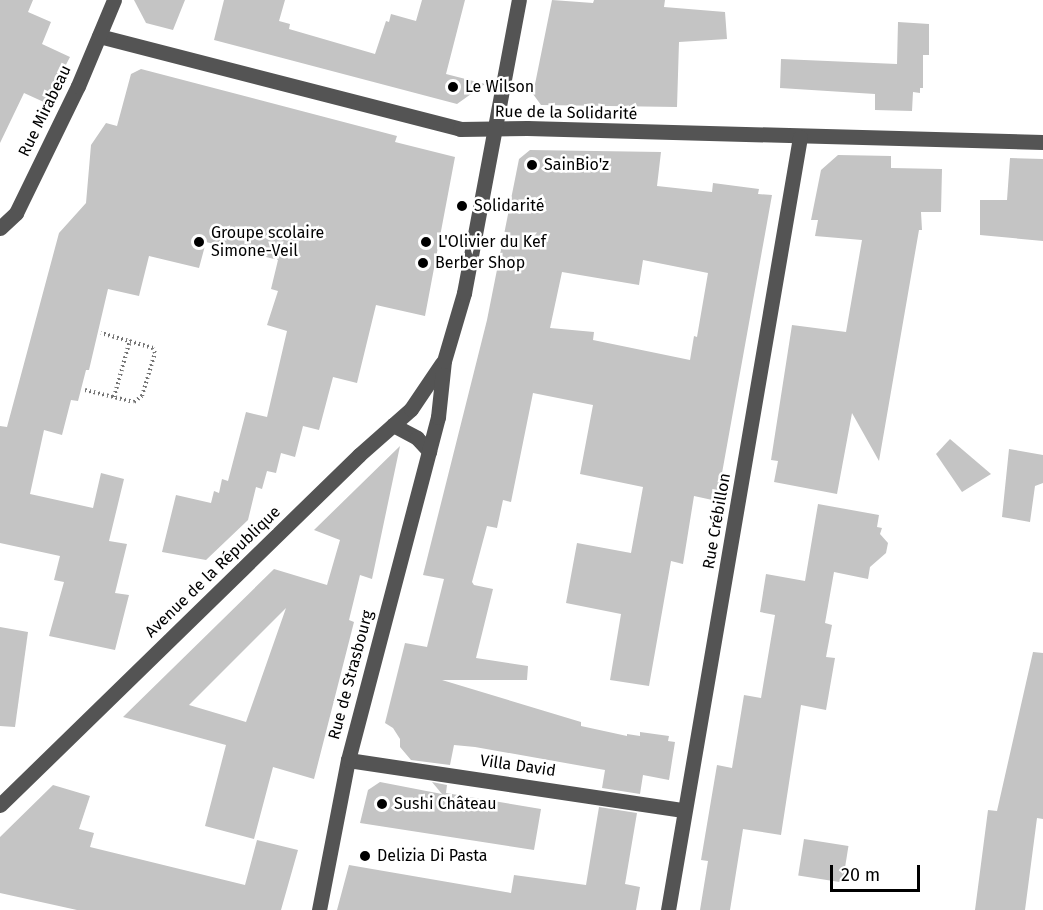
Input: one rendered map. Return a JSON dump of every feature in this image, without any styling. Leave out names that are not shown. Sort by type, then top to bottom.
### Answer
[{"type":"street","name":"Rue Mirabeau","points":[[0,228],[16,213],[114,0]]},
{"type":"street","name":"Rue de Strasbourg","points":[[320,910],[348,760],[438,417],[444,361],[464,293],[519,0]]},
{"type":"street","name":"Rue de la Solidarité","points":[[99,36],[460,129],[527,128],[1043,142]]},
{"type":"street","name":"Rue Crébillon","points":[[668,910],[683,810],[800,137]]},
{"type":"street","name":"Avenue de la République","points":[[0,805],[350,464],[411,409],[444,361]]},
{"type":"street","points":[[393,425],[417,438],[429,451]]},
{"type":"street","name":"Villa David","points":[[348,760],[683,810]]},
{"type":"path","points":[[85,390],[134,402],[140,400],[155,352],[149,345],[102,333]]},
{"type":"path","points":[[114,397],[130,340]]},
{"type":"building","points":[[0,0],[33,0],[28,12],[51,22],[42,44],[70,57],[46,103],[24,93],[0,143]]},
{"type":"building","points":[[134,0],[185,0],[173,30],[146,23]]},
{"type":"building","points":[[224,0],[285,0],[279,21],[290,24],[289,29],[375,54],[386,21],[389,22],[391,14],[416,21],[422,0],[465,0],[446,74],[485,84],[457,104],[214,40]]},
{"type":"building","points":[[552,0],[593,3],[594,0],[665,0],[664,7],[725,12],[727,39],[679,42],[677,107],[541,105],[533,94]]},
{"type":"building","points":[[898,22],[929,24],[929,55],[923,55],[923,88],[920,88],[920,93],[913,92],[912,111],[875,110],[875,94],[780,88],[781,59],[897,64]]},
{"type":"building","points":[[141,69],[397,136],[395,142],[455,157],[425,316],[376,305],[357,383],[333,377],[319,430],[303,426],[295,457],[281,453],[276,473],[267,471],[262,489],[256,487],[248,520],[206,560],[162,552],[176,495],[211,503],[214,491],[219,493],[222,479],[228,481],[246,412],[267,417],[287,331],[267,325],[278,291],[271,289],[278,260],[206,242],[199,268],[149,256],[139,296],[108,289],[89,370],[86,370],[78,401],[71,400],[62,435],[44,430],[30,494],[93,508],[101,473],[124,479],[109,541],[127,544],[115,593],[129,595],[115,650],[49,636],[64,582],[54,580],[60,556],[0,543],[0,426],[7,427],[59,233],[86,203],[91,145],[106,123],[117,126],[131,74]]},
{"type":"building","points":[[530,150],[661,152],[657,186],[712,192],[713,183],[759,189],[758,194],[772,195],[717,501],[694,496],[683,564],[671,561],[649,686],[610,680],[621,614],[566,603],[577,543],[631,553],[643,487],[580,474],[593,405],[533,393],[511,502],[503,500],[497,528],[487,526],[472,582],[474,585],[493,589],[476,658],[528,666],[527,680],[442,680],[581,722],[581,726],[627,736],[627,734],[640,736],[640,732],[669,736],[668,741],[675,742],[669,780],[643,775],[640,794],[602,788],[605,770],[475,747],[454,745],[450,765],[411,760],[400,747],[400,739],[393,728],[385,723],[405,643],[427,647],[444,579],[423,575],[487,320],[519,159]],"holes":[[[643,260],[708,273],[697,337],[694,336],[690,360],[593,340],[594,332],[550,328],[562,272],[639,285]]]},
{"type":"building","points":[[838,155],[891,156],[891,168],[942,169],[941,212],[921,212],[922,230],[919,230],[879,461],[852,413],[837,494],[774,482],[778,461],[771,460],[792,325],[846,332],[862,240],[815,236],[818,220],[811,220],[821,170]]},
{"type":"building","points":[[1010,158],[1043,159],[1043,241],[980,235],[980,200],[1007,200]]},
{"type":"building","points":[[950,439],[991,474],[962,492],[936,454]]},
{"type":"building","points":[[400,446],[372,579],[360,575],[349,620],[354,622],[314,779],[273,767],[254,839],[205,826],[226,745],[123,717],[274,569],[327,585],[340,540],[314,530]],"holes":[[[286,608],[246,722],[189,705]]]},
{"type":"building","points":[[1009,449],[1043,455],[1043,483],[1035,486],[1030,522],[1002,517]]},
{"type":"building","points":[[818,504],[879,515],[877,527],[882,528],[880,534],[888,543],[886,553],[870,567],[868,579],[834,572],[825,623],[832,625],[826,657],[835,658],[826,710],[801,705],[781,835],[743,829],[730,910],[700,910],[708,861],[701,860],[717,765],[732,768],[744,695],[761,698],[775,615],[760,612],[766,574],[805,581]]},
{"type":"building","points":[[0,627],[28,632],[15,727],[0,726]]},
{"type":"building","points":[[1033,652],[1043,653],[1043,819],[1037,818],[1025,910],[975,910],[988,810],[997,811]]},
{"type":"building","points":[[380,782],[442,794],[432,782],[447,785],[446,793],[541,809],[534,850],[360,823],[368,790]]},
{"type":"building","points":[[53,785],[90,796],[79,829],[94,833],[90,847],[245,885],[257,840],[298,850],[281,910],[77,910],[0,893],[0,837]]},
{"type":"building","points":[[599,807],[637,813],[625,884],[640,887],[636,910],[337,910],[349,865],[511,893],[514,875],[586,885]]},
{"type":"building","points":[[804,839],[848,846],[843,883],[798,876]]},
{"type":"place","name":"Le Wilson","points":[[453,87]]},
{"type":"place","name":"SainBio'z","points":[[532,165]]},
{"type":"place","name":"Solidarité","points":[[462,206]]},
{"type":"place","name":"Groupe scolaire Simone-Veil","points":[[199,242]]},
{"type":"place","name":"L'Olivier du Kef","points":[[426,242]]},
{"type":"place","name":"Berber Shop","points":[[423,263]]},
{"type":"place","name":"Sushi Château","points":[[382,804]]},
{"type":"place","name":"Delizia Di Pasta","points":[[365,856]]}]
